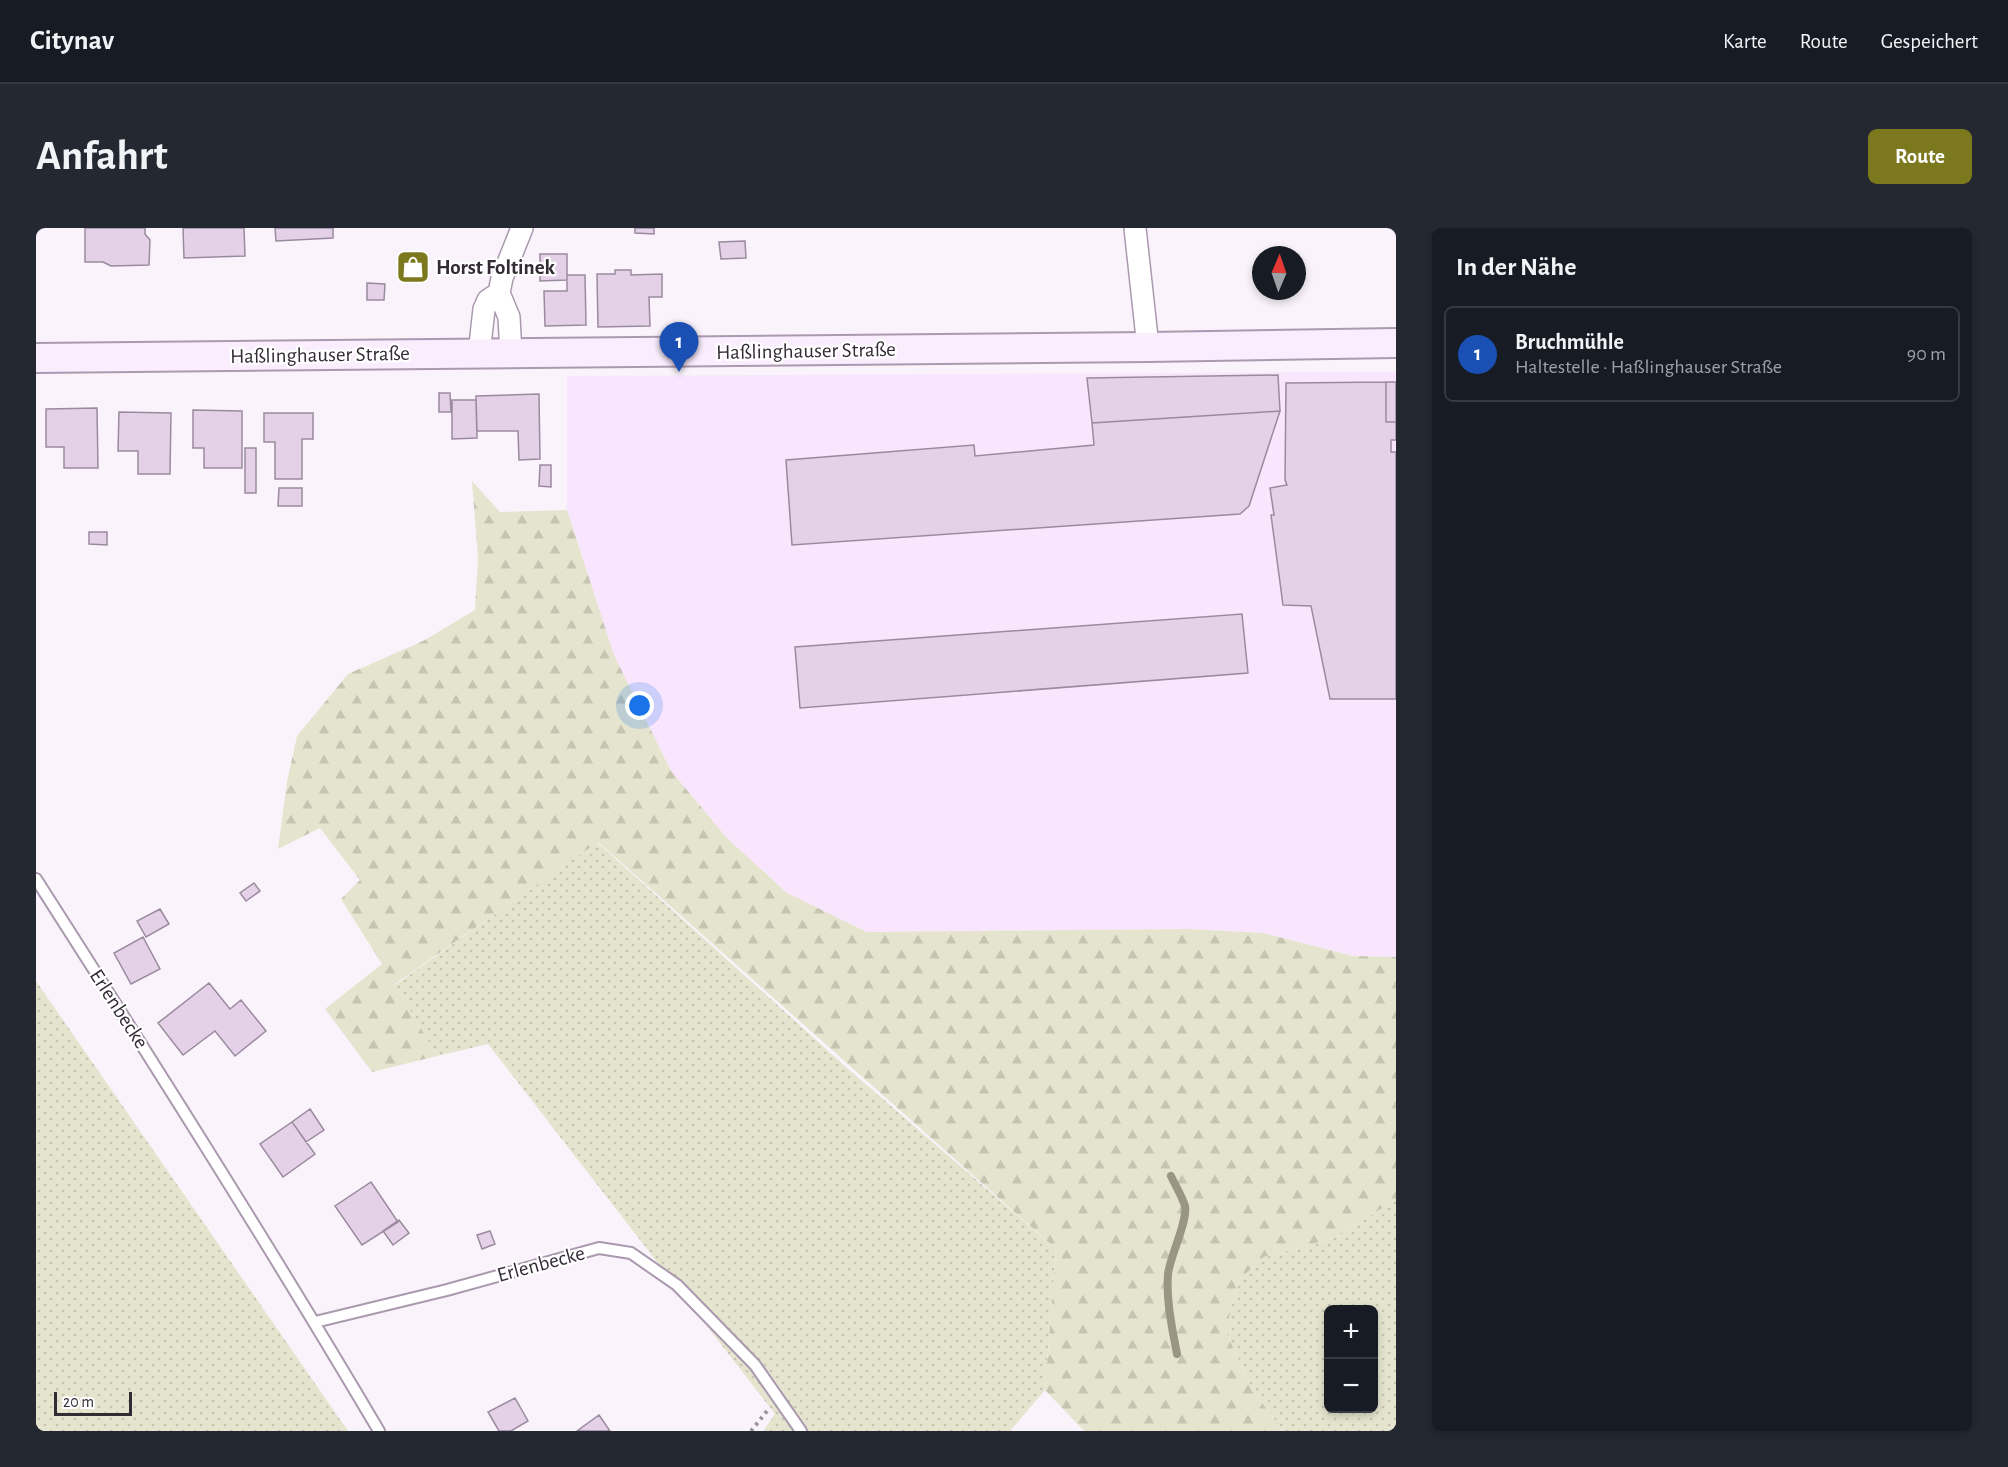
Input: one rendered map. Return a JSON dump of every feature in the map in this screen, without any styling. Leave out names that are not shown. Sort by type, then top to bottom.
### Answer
[{"type":"main road","name":"Haßlinghauser Straße","points":[[36,358],[1396,343]]},
{"type":"street","points":[[511,353],[509,317],[498,293],[522,228]]},
{"type":"street","points":[[1135,228],[1148,347]]},
{"type":"street","points":[[479,354],[484,309],[488,300],[498,293]]},
{"type":"lane","name":"Erlenbecke","points":[[36,879],[315,1322],[379,1431]]},
{"type":"lane","name":"Erlenbecke","points":[[315,1322],[447,1290],[599,1248],[631,1253],[677,1285],[755,1365],[801,1431]]},
{"type":"path","points":[[751,1431],[777,1399]]},
{"type":"shaded area","points":[[1396,372],[1396,957],[1353,956],[1263,933],[1190,929],[867,932],[787,893],[727,838],[671,771],[614,655],[567,510],[567,376]]},
{"type":"green space","points":[[472,481],[500,512],[567,510],[614,655],[671,771],[727,838],[787,893],[867,932],[1190,929],[1263,933],[1353,956],[1396,957],[1396,1200],[1331,1239],[1264,1257],[1237,1282],[1226,1332],[1252,1389],[1283,1431],[1084,1431],[1045,1390],[1056,1249],[598,842],[395,984],[437,1056],[372,1072],[325,1009],[382,964],[341,899],[360,880],[320,828],[278,849],[287,782],[297,736],[348,674],[423,641],[475,610],[478,558]]},
{"type":"green space","points":[[597,842],[846,1067],[1056,1249],[1045,1390],[1010,1431],[763,1431],[775,1414],[488,1044],[437,1056],[395,985]]},
{"type":"green space","points":[[36,981],[348,1431],[36,1431]]},
{"type":"green space","points":[[1396,1200],[1396,1431],[1283,1431],[1252,1389],[1226,1332],[1237,1282],[1264,1257],[1331,1239]]},
{"type":"building","points":[[85,228],[145,228],[145,234],[150,240],[149,265],[111,266],[103,262],[85,262]]},
{"type":"building","points":[[183,228],[244,228],[245,256],[184,258]]},
{"type":"building","points":[[275,228],[333,228],[333,238],[276,241]]},
{"type":"building","points":[[635,228],[654,228],[654,234],[635,233]]},
{"type":"building","points":[[745,241],[746,258],[721,259],[719,242]]},
{"type":"building","points":[[540,254],[567,254],[567,280],[540,281]]},
{"type":"building","points":[[615,270],[631,270],[631,275],[662,274],[662,297],[649,297],[650,326],[598,327],[597,274],[615,274]]},
{"type":"building","points":[[567,275],[585,275],[586,325],[545,326],[544,291],[567,291]]},
{"type":"building","points":[[367,283],[385,284],[384,300],[367,300]]},
{"type":"building","points":[[1278,375],[1280,411],[1092,423],[1087,378]]},
{"type":"building","points":[[1386,382],[1386,422],[1396,422],[1396,440],[1391,440],[1391,452],[1396,452],[1396,699],[1330,699],[1311,606],[1283,605],[1271,515],[1274,515],[1270,488],[1287,485],[1285,480],[1286,383]]},
{"type":"building","points":[[1386,382],[1396,382],[1396,422],[1386,422]]},
{"type":"building","points":[[439,393],[450,393],[451,412],[439,412]]},
{"type":"building","points":[[539,394],[540,459],[519,460],[518,431],[477,431],[476,396]]},
{"type":"building","points":[[452,400],[476,400],[477,438],[452,439]]},
{"type":"building","points":[[97,408],[98,468],[64,468],[64,447],[46,447],[46,409]]},
{"type":"building","points":[[193,410],[242,411],[242,468],[204,468],[204,448],[193,448]]},
{"type":"building","points":[[1280,411],[1249,506],[1240,514],[792,545],[786,460],[974,445],[975,456],[1094,445],[1092,423]]},
{"type":"building","points":[[119,412],[171,413],[170,474],[138,474],[138,451],[118,451]]},
{"type":"building","points":[[264,413],[313,413],[313,439],[302,439],[302,479],[275,479],[275,442],[264,442]]},
{"type":"building","points":[[245,448],[256,448],[256,493],[245,493]]},
{"type":"building","points":[[540,465],[551,465],[551,487],[539,486]]},
{"type":"building","points":[[279,488],[302,488],[302,506],[278,506]]},
{"type":"building","points":[[89,532],[107,532],[107,545],[89,544]]},
{"type":"building","points":[[1242,614],[1248,673],[800,708],[795,647]]},
{"type":"building","points":[[254,883],[260,891],[246,901],[240,893]]},
{"type":"building","points":[[160,909],[169,924],[146,937],[137,921]]},
{"type":"building","points":[[143,937],[160,969],[131,984],[114,953]]},
{"type":"building","points":[[209,983],[230,1009],[241,1000],[266,1031],[235,1056],[215,1031],[183,1055],[158,1023]]},
{"type":"building","points":[[310,1109],[324,1130],[306,1142],[292,1122]]},
{"type":"building","points":[[292,1122],[315,1154],[283,1177],[260,1144]]},
{"type":"building","points":[[371,1182],[398,1222],[362,1245],[335,1206]]},
{"type":"building","points":[[399,1220],[409,1233],[393,1245],[383,1231]]},
{"type":"building","points":[[490,1231],[495,1244],[482,1249],[477,1235]]},
{"type":"building","points":[[515,1398],[528,1421],[511,1431],[499,1431],[488,1412]]},
{"type":"building","points":[[599,1415],[610,1431],[577,1431]]},
{"type":"waterway","points":[[1171,1176],[1185,1206],[1184,1220],[1168,1274],[1171,1324],[1177,1354]]},
{"type":"place","name":"Horst Foltinek","points":[[413,267]]},
{"type":"place","name":"Bruchmühle","points":[[679,372]]}]
